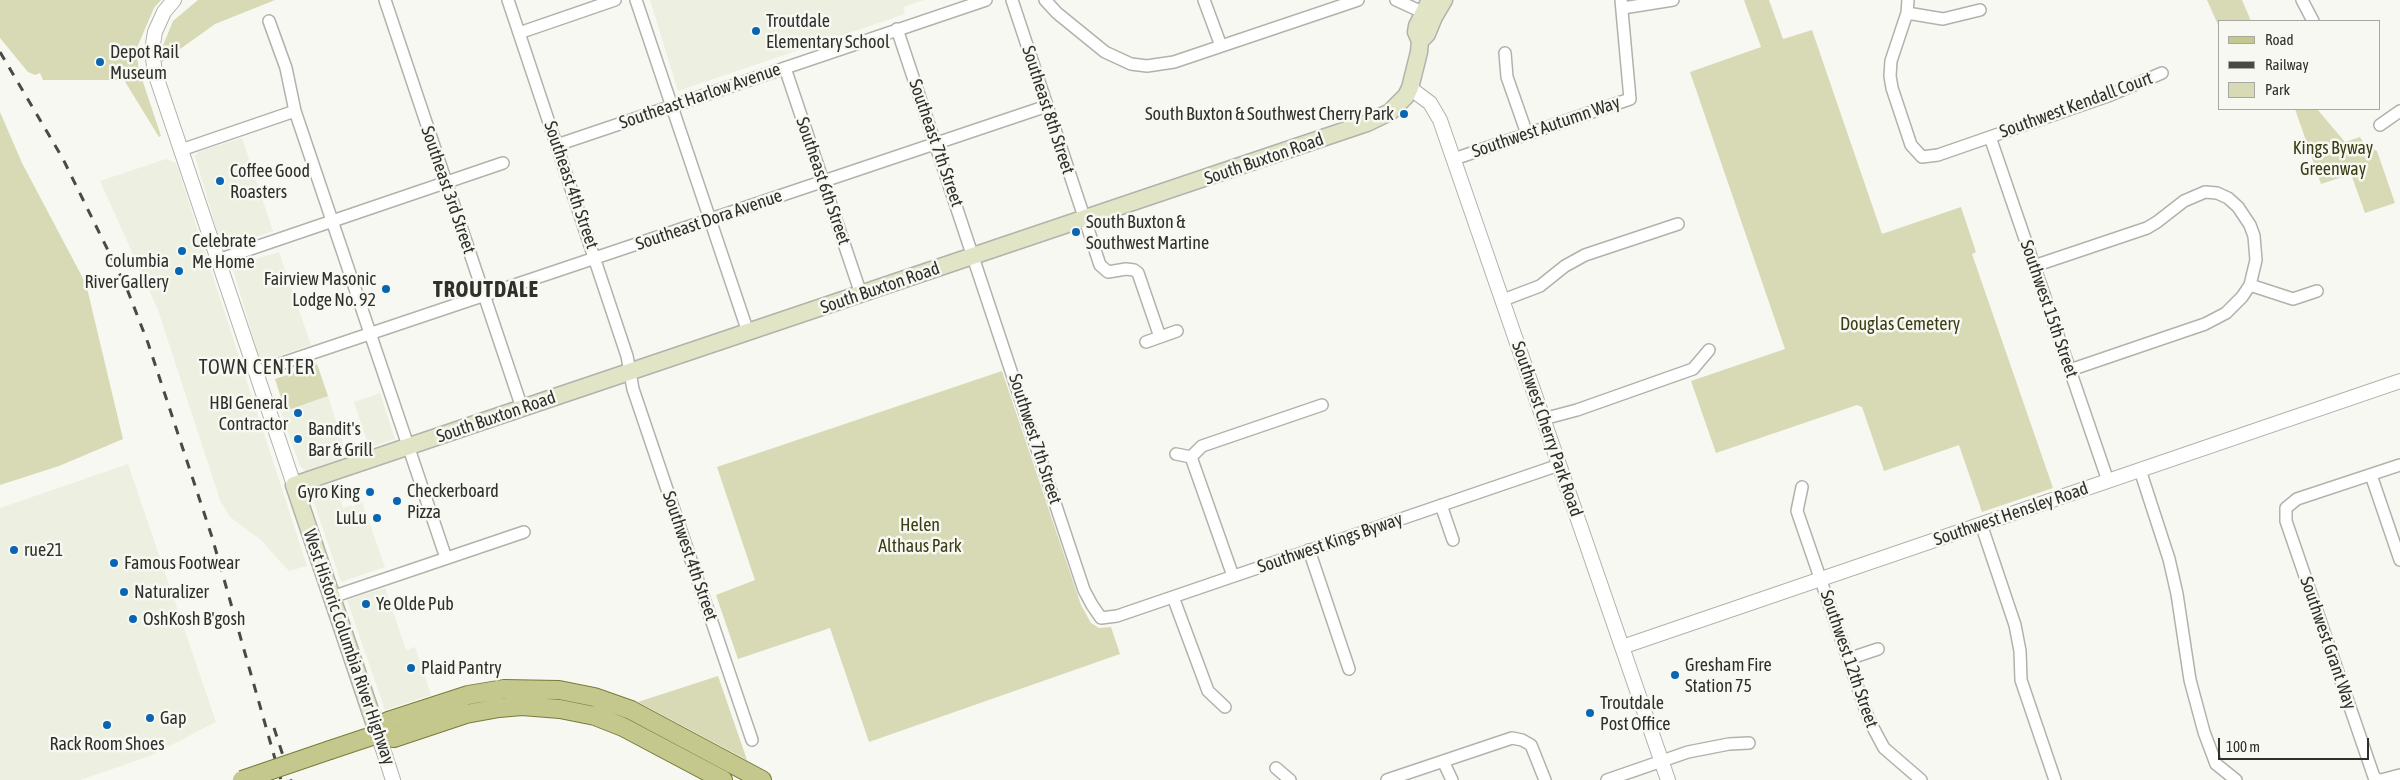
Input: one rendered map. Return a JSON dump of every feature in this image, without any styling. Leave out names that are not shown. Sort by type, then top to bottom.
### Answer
[{"type":"main road","name":"South Buxton Road","points":[[1420,41],[1427,34],[1444,0]]},
{"type":"main road","name":"South Buxton Road","points":[[294,485],[1367,123],[1390,112],[1406,96],[1416,69],[1420,41],[1416,32],[1426,6]]},
{"type":"main road","name":"West Historic Columbia River Highway","points":[[294,485],[378,734]]},
{"type":"main road","points":[[378,734],[388,721],[468,695],[504,689],[559,690],[594,697],[631,710],[762,780]]},
{"type":"main road","points":[[242,780],[378,734],[394,738],[466,714],[522,706],[560,708],[595,716],[616,724],[723,780]]},
{"type":"street","points":[[174,0],[159,21],[152,50],[155,73],[294,485]]},
{"type":"street","name":"Southeast 3rd Street","points":[[385,0],[522,408]]},
{"type":"street","name":"Southeast 4th Street","points":[[508,0],[595,258],[627,356],[630,372]]},
{"type":"street","points":[[519,33],[615,0]]},
{"type":"street","points":[[636,0],[748,332]]},
{"type":"street","name":"Southeast Harlow Avenue","points":[[557,145],[986,0]]},
{"type":"street","name":"Southeast 8th Street","points":[[1012,0],[1100,265],[1103,269],[1112,273],[1126,269],[1134,270],[1138,274],[1160,336]]},
{"type":"street","points":[[1044,0],[1105,52],[1131,64],[1159,65],[1221,46],[1339,3],[1358,0]]},
{"type":"street","points":[[1204,0],[1221,46]]},
{"type":"street","points":[[1396,0],[1426,6]]},
{"type":"street","points":[[1622,4],[1673,0]]},
{"type":"street","points":[[1908,0],[1908,13],[1943,18],[1960,16],[1980,10]]},
{"type":"street","points":[[2302,0],[2312,20]]},
{"type":"street","name":"Southwest Autumn Way","points":[[1454,159],[1630,99],[1622,4]]},
{"type":"street","name":"Southwest Kendall Court","points":[[1908,13],[1891,61],[1890,76],[1892,88],[1911,145],[1922,157],[1938,155],[2125,90],[2162,73]]},
{"type":"street","points":[[269,21],[286,68],[295,111],[446,558]]},
{"type":"street","name":"Southeast 7th Street","points":[[897,30],[974,256]]},
{"type":"street","points":[[1505,53],[1507,77],[1527,134]]},
{"type":"street","name":"Southeast 6th Street","points":[[785,68],[861,294]]},
{"type":"street","name":"Southwest Cherry Park Road","points":[[1410,88],[1424,97],[1436,110],[1668,780]]},
{"type":"street","name":"Southeast Dora Avenue","points":[[256,372],[1047,106]]},
{"type":"street","points":[[2380,125],[2400,110]]},
{"type":"street","points":[[181,150],[295,111]]},
{"type":"street","name":"Southwest 15th Street","points":[[1990,137],[2108,481]]},
{"type":"street","points":[[218,260],[503,163]]},
{"type":"street","points":[[2034,266],[2147,228],[2158,222],[2184,200],[2206,192],[2217,193],[2228,198],[2238,207],[2250,225],[2256,254],[2250,285],[2234,306],[2216,320],[2070,370]]},
{"type":"street","points":[[1502,300],[1540,286],[1565,266],[1585,255],[1678,224]]},
{"type":"street","name":"Southwest 7th Street","points":[[974,256],[1084,590],[1101,618]]},
{"type":"street","points":[[2250,285],[2294,298],[2317,291]]},
{"type":"street","points":[[1146,342],[1177,331]]},
{"type":"street","points":[[1543,418],[1577,410],[1694,369],[1709,350]]},
{"type":"street","name":"Southwest 4th Street","points":[[630,372],[632,389],[752,740]]},
{"type":"street","name":"Southwest Hensley Road","points":[[1622,647],[2400,381]]},
{"type":"street","points":[[1190,457],[1202,446],[1322,405]]},
{"type":"street","points":[[1176,454],[1190,457]]},
{"type":"street","points":[[1190,457],[1233,576]]},
{"type":"street","name":"Southwest Kings Byway","points":[[1101,618],[1107,619],[1173,597],[1559,464]]},
{"type":"street","points":[[2400,464],[2371,475],[2400,560]]},
{"type":"street","points":[[2140,470],[2169,559],[2177,594],[2190,680],[2204,732],[2216,764],[2236,780]]},
{"type":"street","name":"Southwest Grant Way","points":[[2371,475],[2298,500],[2286,508],[2286,521],[2378,779]]},
{"type":"street","name":"Southwest 12th Street","points":[[1802,488],[1797,511],[1877,739],[1891,756],[1921,780]]},
{"type":"street","points":[[1441,505],[1453,540]]},
{"type":"street","points":[[1981,524],[2015,625],[2020,650],[2021,680],[2056,780]]},
{"type":"street","points":[[332,597],[524,532]]},
{"type":"street","points":[[1309,550],[1349,669]]},
{"type":"street","points":[[1173,597],[1208,691],[1225,707]]},
{"type":"street","points":[[1848,659],[1878,649]]},
{"type":"street","name":"West Historic Columbia River Highway","points":[[378,734],[394,780]]},
{"type":"street","points":[[1387,780],[1517,738],[1531,745],[1544,780]]},
{"type":"street","points":[[1607,780],[1688,752],[1729,744],[1749,743]]},
{"type":"street","points":[[1443,761],[1452,780]]},
{"type":"street","points":[[1276,768],[1290,780]]},
{"type":"street","points":[[2378,779],[2400,775]]},
{"type":"shaded area","name":"Troutdale Elementary School","points":[[650,0],[924,0],[903,7],[905,14],[678,91]]},
{"type":"shaded area","points":[[242,138],[273,231],[227,247],[220,241],[195,156],[198,152]]},
{"type":"shaded area","points":[[166,159],[176,163],[307,566],[289,571],[261,540],[230,517],[220,500],[158,310],[100,181]]},
{"type":"shaded area","points":[[279,252],[311,345],[269,359],[263,359],[259,357],[233,270],[236,265]]},
{"type":"shaded area","points":[[380,393],[395,439],[369,448],[354,402]]},
{"type":"shaded area","points":[[328,396],[347,456],[306,472],[300,466],[281,412]]},
{"type":"shaded area","points":[[128,464],[216,722],[150,756],[80,780],[0,780],[0,508]]},
{"type":"shaded area","points":[[335,483],[343,508],[351,505],[352,507],[362,502],[385,567],[341,582],[310,491]]},
{"type":"shaded area","points":[[385,588],[406,650],[415,647],[431,695],[385,710],[347,600]]},
{"type":"green space","points":[[0,0],[161,0],[154,8],[136,50],[139,70],[161,136],[159,137],[124,80],[43,80],[40,73],[35,75],[28,72],[0,38]]},
{"type":"green space","points":[[198,0],[275,0],[215,24],[162,62],[162,48],[173,21]]},
{"type":"green space","name":"Douglas Cemetery","points":[[1744,0],[1769,0],[1783,39],[1812,30],[1882,234],[1961,207],[1976,252],[1972,254],[2053,488],[1982,512],[1959,445],[1884,471],[1862,407],[1857,405],[1716,453],[1691,381],[1785,349],[1690,72],[1761,47]]},
{"type":"green space","points":[[2207,0],[2242,0],[2251,20],[2218,20],[2218,25]]},
{"type":"green space","name":"Kings Byway Greenway","points":[[2295,110],[2318,110],[2345,142],[2360,137],[2365,145],[2377,151],[2395,203],[2365,213],[2351,174],[2321,184]]},
{"type":"green space","points":[[0,112],[22,163],[86,284],[123,439],[59,466],[0,485]]},
{"type":"green space","points":[[317,364],[328,396],[285,411],[275,379]]},
{"type":"green space","name":"Helen Althaus Park","points":[[1002,371],[1081,605],[1091,623],[1099,628],[1111,627],[1120,654],[869,742],[830,628],[738,659],[716,595],[755,580],[717,467]]},
{"type":"green space","points":[[718,676],[747,760],[638,702]]},
{"type":"railway","points":[[0,52],[63,159],[127,289],[148,343],[212,537],[281,780]]},
{"type":"railway","points":[[274,728],[291,780]]},
{"type":"place","name":"Troutdale Elementary School","points":[[756,31]]},
{"type":"place","name":"Depot Rail Museum","points":[[100,62]]},
{"type":"place","name":"South Buxton & Southwest Cherry Park","points":[[1404,114]]},
{"type":"place","name":"Coffee Good Roasters","points":[[220,181]]},
{"type":"place","name":"South Buxton & Southwest Martine","points":[[1076,232]]},
{"type":"place","name":"Celebrate Me Home","points":[[182,251]]},
{"type":"place","name":"Columbia River Gallery","points":[[179,271]]},
{"type":"place","name":"Fairview Masonic Lodge No. 92","points":[[386,289]]},
{"type":"place","name":"HBI General Contractor","points":[[298,413]]},
{"type":"place","name":"Bandit's Bar & Grill","points":[[298,439]]},
{"type":"place","name":"Gyro King","points":[[370,492]]},
{"type":"place","name":"Checkerboard Pizza","points":[[397,501]]},
{"type":"place","name":"LuLu","points":[[377,518]]},
{"type":"place","name":"rue21","points":[[14,550]]},
{"type":"place","name":"Famous Footwear","points":[[114,563]]},
{"type":"place","name":"Naturalizer","points":[[124,592]]},
{"type":"place","name":"Ye Olde Pub","points":[[366,604]]},
{"type":"place","name":"OshKosh B'gosh","points":[[133,619]]},
{"type":"place","name":"Plaid Pantry","points":[[411,668]]},
{"type":"place","name":"Gresham Fire Station 75","points":[[1675,675]]},
{"type":"place","name":"Troutdale Post Office","points":[[1590,713]]},
{"type":"place","name":"Gap","points":[[150,718]]},
{"type":"place","name":"Rack Room Shoes","points":[[107,725]]},
{"type":"district","name":"TROUTDALE","points":[[486,290]]},
{"type":"district","name":"TOWN CENTER","points":[[257,368]]}]
